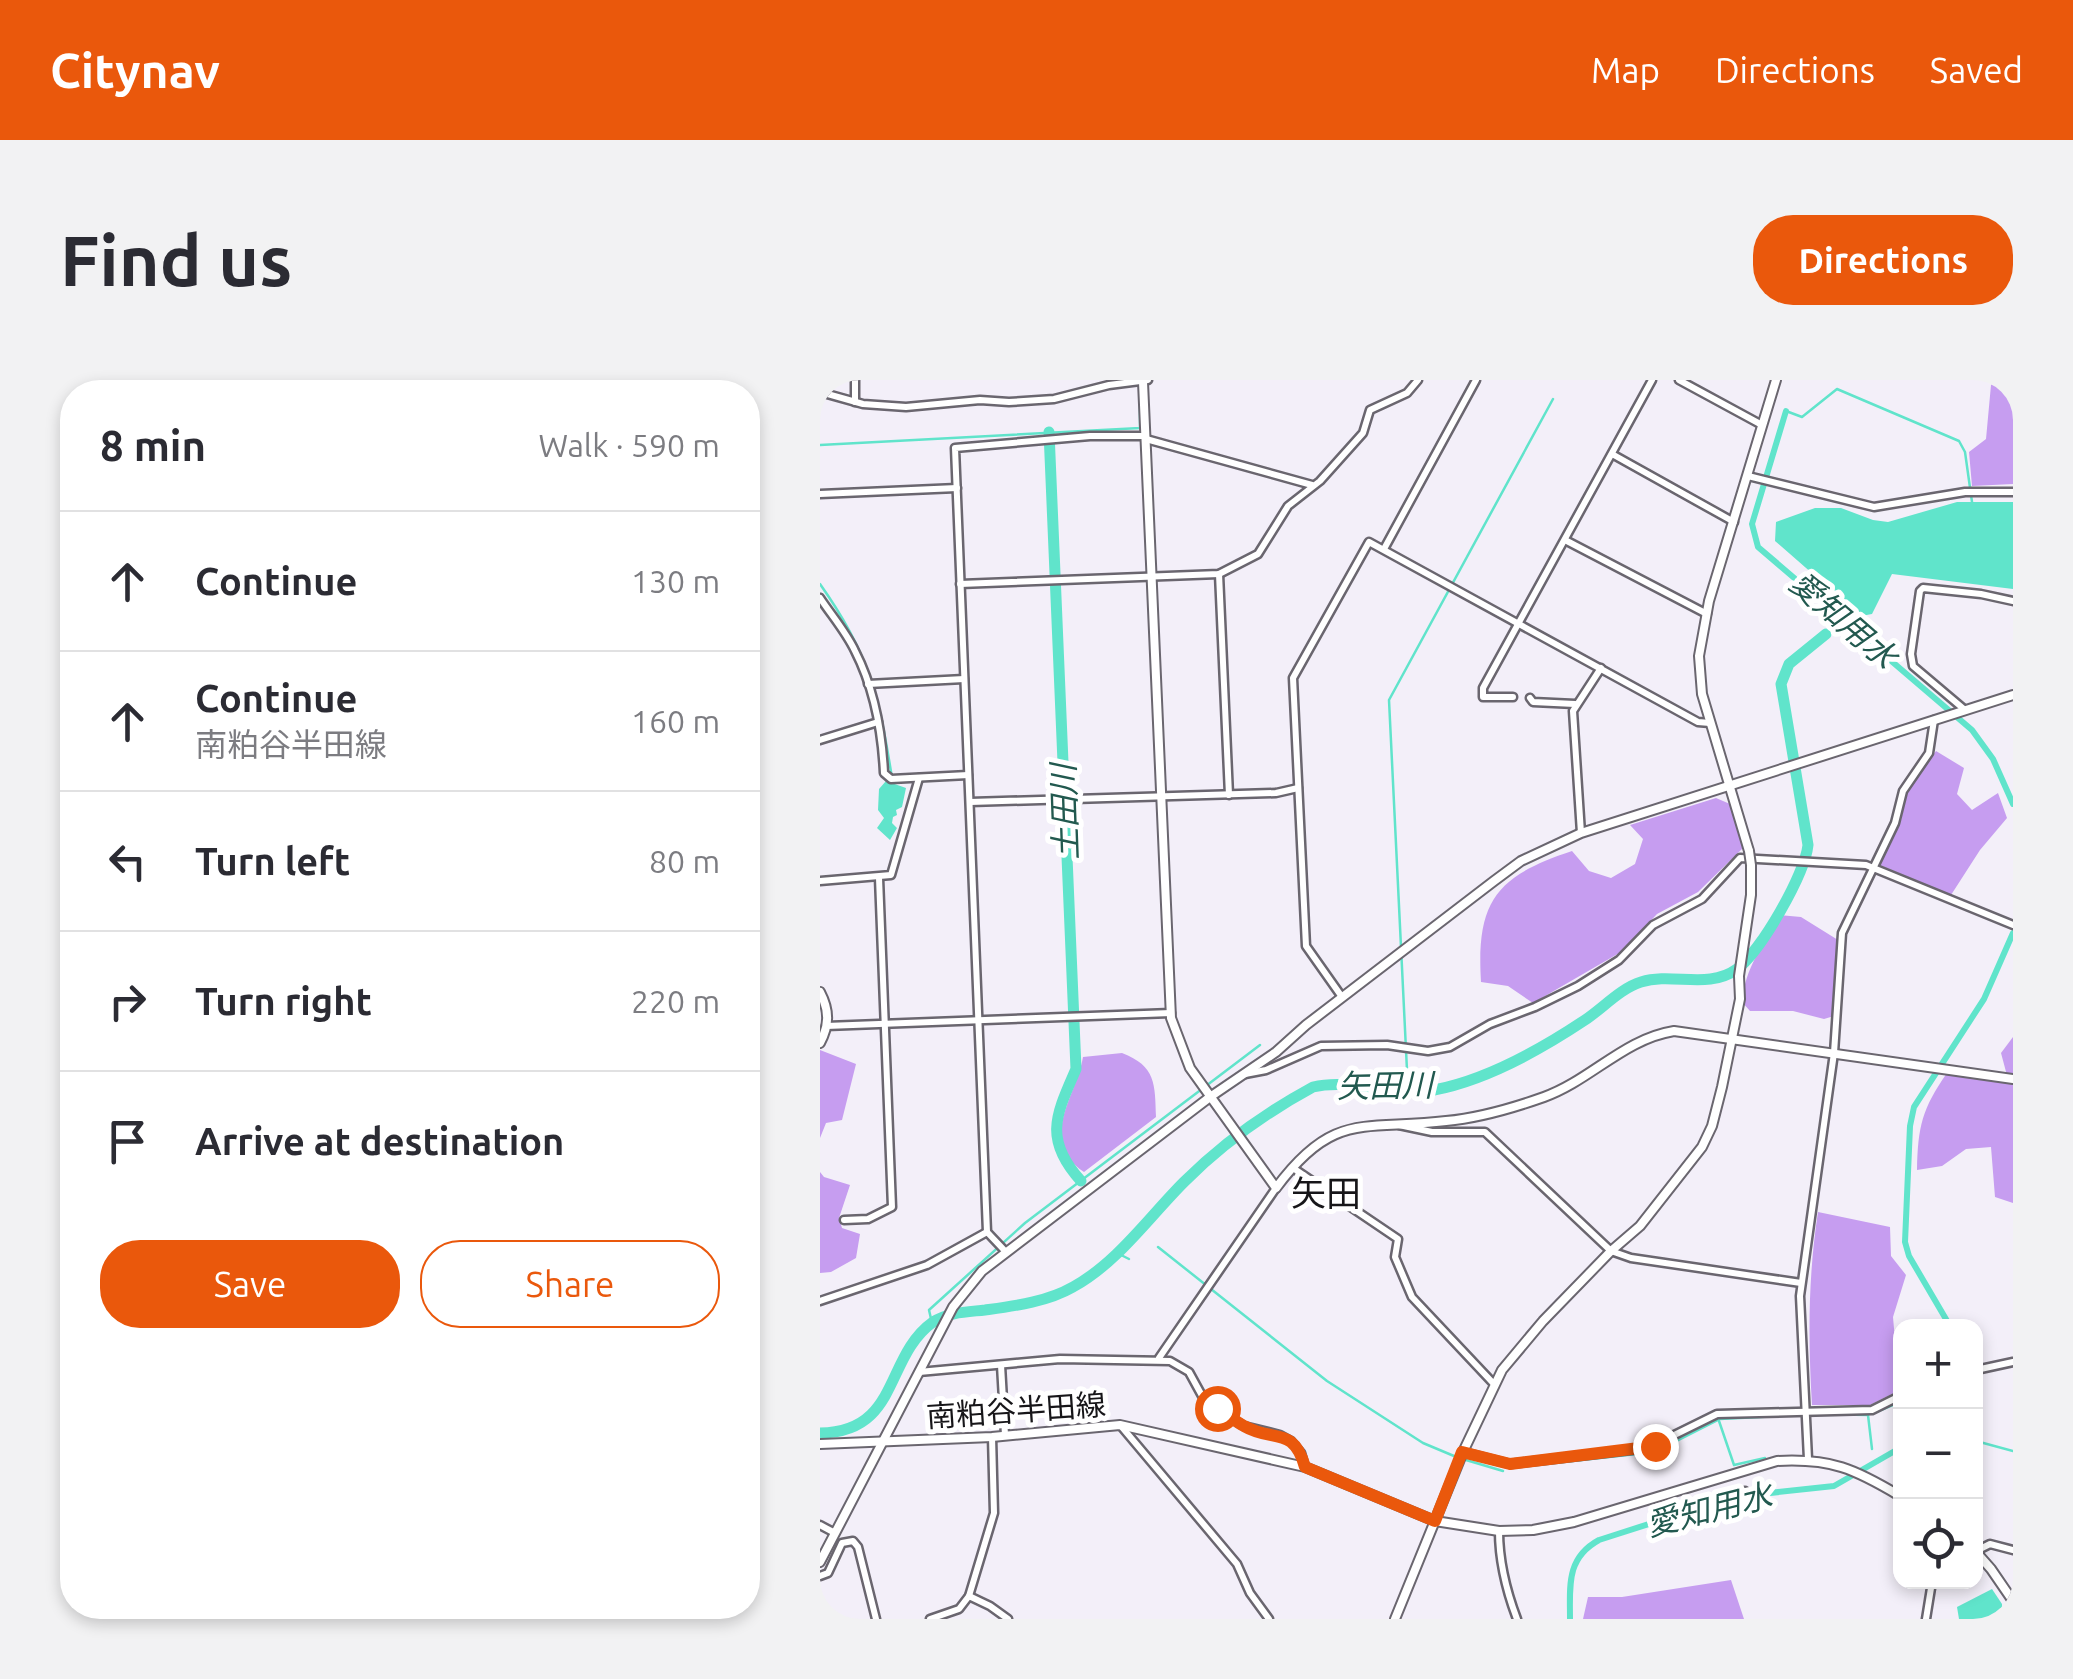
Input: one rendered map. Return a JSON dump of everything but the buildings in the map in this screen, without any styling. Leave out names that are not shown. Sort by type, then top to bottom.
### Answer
[{"type":"street","points":[[855,380],[855,402]]},
{"type":"street","points":[[960,584],[1218,574],[1258,554],[1288,506],[1363,433],[1370,410],[1407,393],[1418,380]]},
{"type":"street","points":[[1384,549],[1476,380]]},
{"type":"street","points":[[1513,698],[1483,697],[1482,688],[1652,380]]},
{"type":"street","points":[[1680,380],[1762,426]]},
{"type":"street","points":[[1396,1619],[1462,1452],[1492,1394],[1493,1383],[1532,1333],[1610,1251],[1640,1226],[1702,1147],[1712,1126],[1740,999],[1739,976],[1752,865],[1710,723],[1699,668],[1700,643],[1734,522],[1753,477],[1762,426],[1776,380]]},
{"type":"street","points":[[820,392],[855,402],[906,407],[980,400],[1054,400],[1109,385],[1146,381],[1171,1013],[1180,1048],[1276,1188]]},
{"type":"street","points":[[1005,1251],[987,1232],[955,448],[1124,434],[1313,485]]},
{"type":"street","points":[[1612,454],[1734,522]]},
{"type":"street","points":[[1753,477],[1874,507],[1965,492],[2013,492]]},
{"type":"street","points":[[820,494],[956,488]]},
{"type":"street","points":[[1565,540],[1707,614]]},
{"type":"street","points":[[1342,996],[1306,946],[1293,678],[1366,544],[1372,542],[1698,722],[1710,723]]},
{"type":"street","points":[[1218,574],[1229,794]]},
{"type":"street","points":[[1962,711],[1914,666],[1911,654],[1920,591],[1924,588],[1981,594],[2013,601]]},
{"type":"street","points":[[820,598],[853,647],[868,684],[878,722],[884,773],[891,779],[968,775]]},
{"type":"street","points":[[1581,834],[1572,722],[1576,704],[1600,668]]},
{"type":"street","points":[[868,684],[964,679]]},
{"type":"street","points":[[820,1562],[953,1307],[982,1271],[1210,1097],[1276,1052],[1342,996],[1521,862],[1581,834],[2013,695]]},
{"type":"street","points":[[1530,698],[1534,702],[1576,704]]},
{"type":"street","points":[[1808,1459],[1801,1283],[1834,1053],[1842,934],[1898,816],[1902,791],[1929,753],[1939,718]]},
{"type":"street","points":[[820,740],[878,722]]},
{"type":"street","points":[[820,881],[879,878],[893,873],[919,778]]},
{"type":"street","points":[[970,802],[1276,794],[1298,788]]},
{"type":"street","points":[[1244,1074],[1266,1070],[1321,1046],[1386,1045],[1428,1051],[1450,1047],[1479,1029],[1578,986],[1619,960],[1653,925],[1702,899],[1740,858],[1874,867],[2012,924]]},
{"type":"street","points":[[844,1220],[868,1219],[892,1207],[879,878]]},
{"type":"street","points":[[820,992],[827,1009],[820,1043]]},
{"type":"street","points":[[826,1026],[1171,1013]]},
{"type":"street","points":[[1159,1358],[1276,1188],[1293,1168],[1336,1132],[1364,1124],[1450,1121],[1547,1096],[1654,1034],[1686,1032],[2013,1080]]},
{"type":"street","points":[[1398,1123],[1399,1127],[1432,1132],[1485,1132],[1610,1251],[1631,1258],[1801,1283]]},
{"type":"street","points":[[1293,1168],[1398,1239],[1395,1257],[1412,1297],[1493,1383]]},
{"type":"street","points":[[820,1300],[926,1265],[987,1232]]},
{"type":"street","points":[[919,1372],[1060,1359],[1159,1358],[1177,1363],[1188,1372],[1206,1404],[1244,1426],[1280,1434],[1292,1441],[1305,1467]]},
{"type":"street","points":[[1983,1368],[2013,1362]]},
{"type":"street","points":[[1001,1365],[1005,1435]]},
{"type":"street","points":[[1462,1452],[1510,1464],[1648,1448],[1717,1414],[1872,1410],[1893,1400]]},
{"type":"street","points":[[1120,1424],[1236,1564],[1269,1619]]},
{"type":"street","name":"南粕谷半田線","points":[[820,1444],[992,1436],[1120,1424],[1305,1467],[1435,1521],[1498,1531],[1533,1530],[1574,1522],[1777,1460],[1808,1459],[1859,1472],[1893,1492]]},
{"type":"street","points":[[930,1619],[959,1609],[969,1596],[994,1513],[992,1436]]},
{"type":"street","points":[[1746,1490],[1746,1502]]},
{"type":"street","points":[[820,1525],[835,1533]]},
{"type":"street","points":[[1498,1531],[1506,1590],[1517,1619]]},
{"type":"street","points":[[820,1576],[828,1573],[842,1543],[853,1541],[858,1547],[876,1619]]},
{"type":"street","points":[[1983,1548],[1990,1544],[2013,1550]]},
{"type":"street","points":[[1983,1561],[2013,1601]]},
{"type":"street","points":[[1926,1619],[1931,1589]]},
{"type":"street","points":[[969,1596],[1008,1619]]},
{"type":"shaded area","points":[[1996,380],[2013,380],[2013,484],[1972,486],[1969,452],[1986,439],[1991,385]]},
{"type":"shaded area","points":[[1957,502],[2013,502],[2013,589],[1892,574],[1872,614],[1861,616],[1775,541],[1776,522],[1815,508],[1841,508],[1888,522]]},
{"type":"shaded area","points":[[1936,751],[1964,768],[1957,794],[1972,810],[1998,793],[2007,818],[1980,850],[1951,895],[1879,865],[1901,820],[1908,788]]},
{"type":"shaded area","points":[[886,781],[906,788],[902,807],[893,817],[897,828],[890,840],[877,828],[884,818],[878,810],[879,789]]},
{"type":"shaded area","points":[[1716,798],[1730,804],[1743,848],[1698,892],[1657,914],[1621,952],[1533,1003],[1508,986],[1481,982],[1480,954],[1488,911],[1509,882],[1525,870],[1572,851],[1589,871],[1611,878],[1635,864],[1643,839],[1630,825]]},
{"type":"shaded area","points":[[1779,915],[1801,917],[1838,940],[1834,1016],[1824,1019],[1793,1011],[1750,1011],[1742,1002],[1751,967]]},
{"type":"shaded area","points":[[2013,1037],[2013,1203],[1995,1197],[1991,1147],[1966,1149],[1942,1166],[1917,1170],[1923,1118],[1947,1073],[2009,1083],[2001,1053]]},
{"type":"shaded area","points":[[820,1050],[856,1064],[842,1120],[826,1123],[820,1138]]},
{"type":"shaded area","points":[[1122,1053],[1147,1070],[1155,1095],[1156,1117],[1084,1172],[1063,1146],[1063,1118],[1083,1057]]},
{"type":"shaded area","points":[[820,1172],[850,1185],[839,1218],[842,1228],[860,1234],[856,1258],[831,1272],[820,1273]]},
{"type":"shaded area","points":[[1818,1212],[1890,1227],[1891,1256],[1906,1275],[1893,1317],[1893,1394],[1870,1405],[1812,1405],[1812,1260]]},
{"type":"shaded area","points":[[1731,1580],[1744,1619],[1583,1619],[1588,1597],[1622,1597]]},
{"type":"shaded area","points":[[1992,1589],[2002,1604],[2002,1619],[1959,1619],[1957,1607]]},
{"type":"waterway","points":[[1786,411],[1802,417],[1837,389],[1959,441],[1965,452],[1972,502]]},
{"type":"waterway","points":[[1408,1091],[1389,700],[1553,399]]},
{"type":"waterway","points":[[820,445],[1140,428],[1140,404]]},
{"type":"waterway","name":"愛知用水","points":[[1786,411],[1752,524],[1758,547],[1972,730],[1993,759],[2013,804]]},
{"type":"waterway","name":"土田川","points":[[1049,432],[1076,1069],[1059,1114],[1057,1139],[1081,1181]]},
{"type":"waterway","points":[[820,584],[850,632],[870,676],[892,778]]},
{"type":"waterway","name":"矢田川","points":[[820,1433],[846,1429],[865,1420],[878,1407],[917,1337],[933,1322],[958,1313],[1041,1300],[1089,1277],[1213,1155],[1261,1118],[1313,1087],[1343,1085],[1419,1092],[1454,1085],[1531,1053],[1641,982],[1702,980],[1737,969],[1769,930],[1805,858],[1808,845],[1781,684],[1789,664],[1826,634]]},
{"type":"waterway","name":"愛知用水","points":[[1946,1319],[1909,1256],[1905,1242],[1910,1126],[1914,1107],[1984,999],[2013,933]]},
{"type":"waterway","points":[[932,1323],[929,1310],[1025,1223],[1260,1045]]},
{"type":"waterway","points":[[1158,1247],[1327,1381],[1423,1443],[1454,1456]]},
{"type":"waterway","points":[[1115,1252],[1129,1259]]},
{"type":"waterway","points":[[1876,1412],[1893,1405]]},
{"type":"waterway","points":[[1819,1414],[1868,1415],[1872,1449]]},
{"type":"waterway","points":[[1516,1467],[1655,1452],[1720,1419],[1800,1415]]},
{"type":"waterway","points":[[1719,1421],[1734,1465],[1765,1458]]},
{"type":"waterway","points":[[1983,1443],[2013,1451]]},
{"type":"waterway","name":"愛知用水","points":[[1570,1619],[1570,1584],[1575,1564],[1599,1540],[1733,1497],[1834,1486],[1893,1452]]},
{"type":"waterway","points":[[1466,1460],[1503,1471]]},
{"type":"district","name":"矢田","points":[[1326,1194]]},
{"type":"route","points":[[1217,1408],[1244,1426],[1288,1438],[1301,1453],[1305,1467],[1435,1521],[1462,1452],[1510,1464],[1655,1446]]}]
